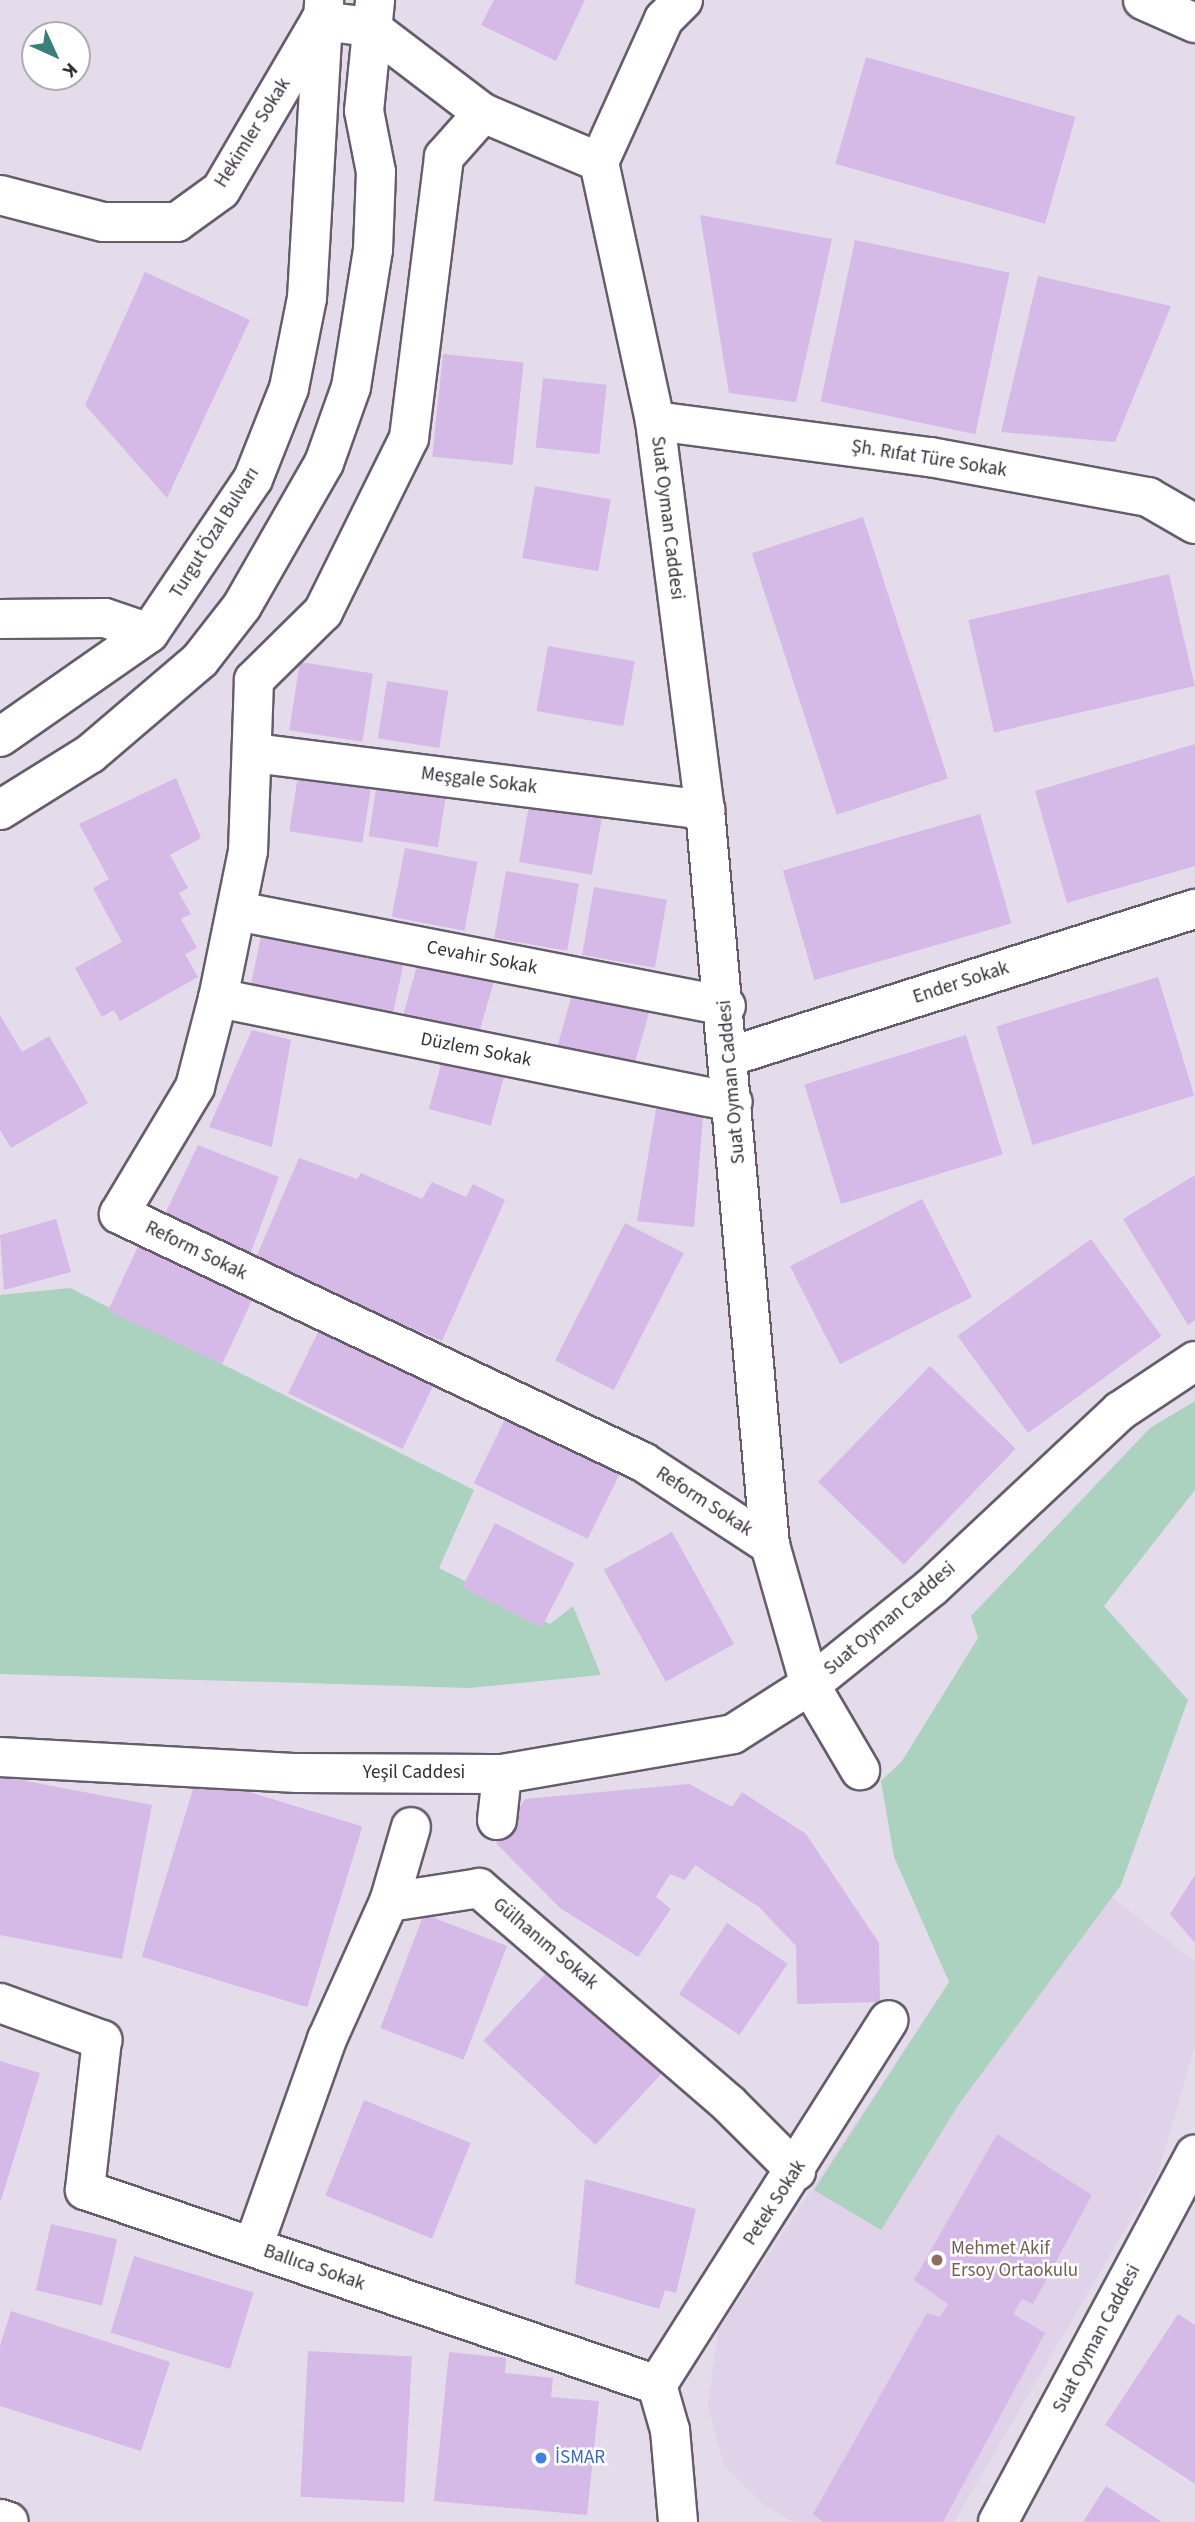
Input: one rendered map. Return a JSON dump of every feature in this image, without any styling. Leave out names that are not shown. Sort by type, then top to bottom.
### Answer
[{"type":"street","points":[[322,11],[372,13],[483,113],[598,162],[664,19],[683,0]]},
{"type":"street","name":"Hekimler Sokak","points":[[0,195],[103,222],[177,222],[221,190],[322,11]]},
{"type":"street","name":"Turgut Özal Bulvarı","points":[[0,737],[149,633],[253,480],[289,388],[307,298],[322,11]]},
{"type":"street","points":[[0,810],[90,754],[200,660],[282,541],[324,463],[351,387],[373,250],[376,173],[364,111],[372,13]]},
{"type":"street","points":[[200,660],[254,680],[323,612],[409,438],[444,157],[483,113]]},
{"type":"street","name":"Suat Oyman Caddesi","points":[[598,162],[655,421],[705,810],[726,1006],[727,1057],[770,1545],[810,1685],[932,1587],[1120,1411],[1195,1361]]},
{"type":"street","name":"Şh. Rıfat Türe Sokak","points":[[655,421],[930,457],[1148,497],[1195,524]]},
{"type":"street","points":[[0,619],[105,618],[149,633]]},
{"type":"street","name":"Reform Sokak","points":[[254,680],[254,753],[237,911],[218,998],[195,1087],[120,1214],[643,1462],[770,1545]]},
{"type":"street","name":"Meşgale Sokak","points":[[254,753],[705,810]]},
{"type":"street","name":"Ender Sokak","points":[[727,1057],[1195,909]]},
{"type":"street","name":"Cevahir Sokak","points":[[237,911],[726,1006]]},
{"type":"street","name":"Düzlem Sokak","points":[[218,998],[733,1102]]},
{"type":"street","points":[[810,1685],[860,1770]]},
{"type":"street","name":"Yeşil Caddesi","points":[[0,1757],[298,1773],[502,1774],[733,1734],[810,1685]]},
{"type":"street","points":[[497,1820],[502,1774]]},
{"type":"street","points":[[253,2247],[327,2039],[389,1902],[411,1827]]},
{"type":"street","name":"Gülhanım Sokak","points":[[389,1902],[479,1888],[729,2104],[796,2171]]},
{"type":"street","name":"Ballıca Sokak","points":[[0,2003],[102,2040],[85,2190],[657,2385]]},
{"type":"street","name":"Petek Sokak","points":[[657,2385],[796,2171],[889,2020]]},
{"type":"street","name":"Suat Oyman Caddesi","points":[[998,2522],[1195,2155]]},
{"type":"street","points":[[657,2385],[670,2430],[678,2522]]},
{"type":"street","points":[[0,2519],[9,2522]]},
{"type":"shaded area","name":"Mehmet Akif Ersoy Ortaokulu","points":[[1081,1873],[1195,1962],[1195,2045],[1158,2173],[954,2522],[793,2522],[761,2503],[724,2465],[708,2406],[718,2331],[949,1982]]},
{"type":"green space","points":[[70,1288],[474,1490],[439,1568],[550,1624],[573,1606],[601,1675],[469,1688],[0,1674],[0,1295]]},
{"type":"green space","points":[[1195,1401],[1195,1490],[1104,1606],[1188,1700],[1121,1885],[959,2104],[881,2230],[814,2190],[949,1982],[894,1857],[881,1781],[902,1761],[978,1638],[971,1616],[1150,1428]]},
{"type":"building","points":[[494,0],[585,0],[556,61],[481,25]]},
{"type":"building","points":[[866,57],[1076,117],[1045,224],[835,164]]},
{"type":"building","points":[[700,215],[832,239],[796,402],[729,393]]},
{"type":"building","points":[[855,240],[1010,273],[975,434],[821,401]]},
{"type":"building","points":[[145,272],[250,320],[167,498],[85,405]]},
{"type":"building","points":[[1038,276],[1171,306],[1115,442],[1001,432]]},
{"type":"building","points":[[443,354],[524,362],[513,465],[432,456]]},
{"type":"building","points":[[543,378],[607,385],[599,454],[536,448]]},
{"type":"building","points":[[535,486],[611,499],[598,571],[522,558]]},
{"type":"building","points":[[863,517],[948,779],[837,815],[752,553]]},
{"type":"building","points":[[1169,574],[1195,686],[994,732],[968,620]]},
{"type":"building","points":[[548,646],[635,661],[623,726],[537,711]]},
{"type":"building","points":[[300,662],[373,674],[362,742],[289,730]]},
{"type":"building","points":[[387,681],[448,691],[439,748],[378,738]]},
{"type":"building","points":[[1195,744],[1195,866],[1067,903],[1035,791]]},
{"type":"building","points":[[300,763],[373,775],[362,843],[289,831]]},
{"type":"building","points":[[379,771],[448,782],[438,847],[369,836]]},
{"type":"building","points":[[176,778],[201,838],[170,855],[188,888],[179,893],[191,914],[181,919],[197,948],[185,954],[198,977],[120,1021],[114,1010],[102,1017],[75,968],[122,942],[93,888],[109,879],[79,824]]},
{"type":"building","points":[[531,794],[604,807],[592,875],[519,862]]},
{"type":"building","points":[[980,814],[1011,924],[814,980],[783,871]]},
{"type":"building","points":[[405,848],[478,862],[464,931],[392,917]]},
{"type":"building","points":[[506,871],[579,884],[567,951],[494,938]]},
{"type":"building","points":[[594,887],[667,900],[655,968],[582,955]]},
{"type":"building","points":[[262,932],[404,962],[391,1025],[249,995]]},
{"type":"building","points":[[420,956],[495,977],[475,1048],[400,1026]]},
{"type":"building","points":[[1158,977],[1194,1096],[1033,1145],[996,1026]]},
{"type":"building","points":[[576,981],[652,1003],[632,1074],[556,1052]]},
{"type":"building","points":[[0,1015],[22,1052],[49,1036],[88,1103],[11,1148],[0,1130]]},
{"type":"building","points":[[252,1030],[291,1040],[272,1147],[209,1127]]},
{"type":"building","points":[[966,1035],[1003,1155],[841,1204],[804,1084]]},
{"type":"building","points":[[444,1053],[506,1070],[491,1126],[429,1109]]},
{"type":"building","points":[[658,1098],[704,1104],[694,1227],[637,1221]]},
{"type":"building","points":[[198,1145],[279,1177],[249,1257],[164,1216]]},
{"type":"building","points":[[299,1158],[357,1179],[361,1173],[422,1199],[432,1182],[466,1197],[473,1184],[505,1200],[442,1341],[254,1262]]},
{"type":"building","points":[[1195,1175],[1195,1320],[1188,1325],[1123,1219]]},
{"type":"building","points":[[922,1199],[972,1297],[840,1364],[790,1266]]},
{"type":"building","points":[[56,1219],[71,1272],[4,1290],[0,1235]]},
{"type":"building","points":[[625,1223],[684,1253],[614,1390],[555,1360]]},
{"type":"building","points":[[1091,1239],[1162,1336],[1028,1433],[958,1336]]},
{"type":"building","points":[[141,1240],[255,1293],[222,1364],[108,1311]]},
{"type":"building","points":[[322,1324],[436,1380],[402,1449],[288,1393]]},
{"type":"building","points":[[930,1366],[1016,1449],[904,1564],[818,1482]]},
{"type":"building","points":[[507,1415],[621,1471],[588,1539],[474,1483]]},
{"type":"building","points":[[495,1523],[574,1563],[542,1628],[462,1587]]},
{"type":"building","points":[[672,1532],[734,1644],[666,1682],[604,1570]]},
{"type":"building","points":[[0,1776],[152,1805],[122,1959],[0,1935]]},
{"type":"building","points":[[197,1776],[362,1827],[307,2007],[142,1957]]},
{"type":"building","points":[[689,1784],[732,1807],[742,1792],[806,1834],[879,1943],[880,2002],[797,2004],[796,1946],[759,1907],[695,1865],[685,1880],[670,1874],[656,1897],[671,1909],[638,1957],[560,1908],[496,1843],[525,1799]]},
{"type":"building","points":[[1195,1875],[1195,1943],[1170,1914]]},
{"type":"building","points":[[424,1914],[507,1946],[463,2060],[380,2028]]},
{"type":"building","points":[[727,1923],[788,1964],[739,2035],[679,1994]]},
{"type":"building","points":[[551,1968],[663,2072],[595,2145],[483,2040]]},
{"type":"building","points":[[0,2061],[40,2073],[1,2200],[0,2200]]},
{"type":"building","points":[[364,2100],[471,2143],[432,2239],[325,2195]]},
{"type":"building","points":[[997,2134],[1092,2195],[1033,2304],[1022,2299],[1013,2314],[1045,2333],[943,2522],[823,2522],[813,2514],[927,2313],[940,2317],[948,2304],[914,2280]]},
{"type":"building","points":[[585,2179],[696,2209],[676,2293],[665,2290],[659,2309],[575,2284]]},
{"type":"building","points":[[51,2224],[117,2239],[102,2306],[36,2290]]},
{"type":"building","points":[[134,2256],[254,2293],[230,2369],[111,2333]]},
{"type":"building","points":[[11,2311],[170,2362],[141,2451],[0,2406],[0,2346]]},
{"type":"building","points":[[1178,2314],[1195,2325],[1195,2484],[1105,2425]]},
{"type":"building","points":[[308,2351],[412,2356],[404,2502],[300,2497]]},
{"type":"building","points":[[449,2352],[506,2358],[505,2373],[553,2378],[551,2397],[599,2401],[587,2515],[434,2501]]},
{"type":"building","points":[[1106,2486],[1162,2522],[1083,2522]]},
{"type":"place","name":"Mehmet Akif Ersoy Ortaokulu","points":[[937,2260]]},
{"type":"place","name":"İSMAR","points":[[541,2458]]}]
